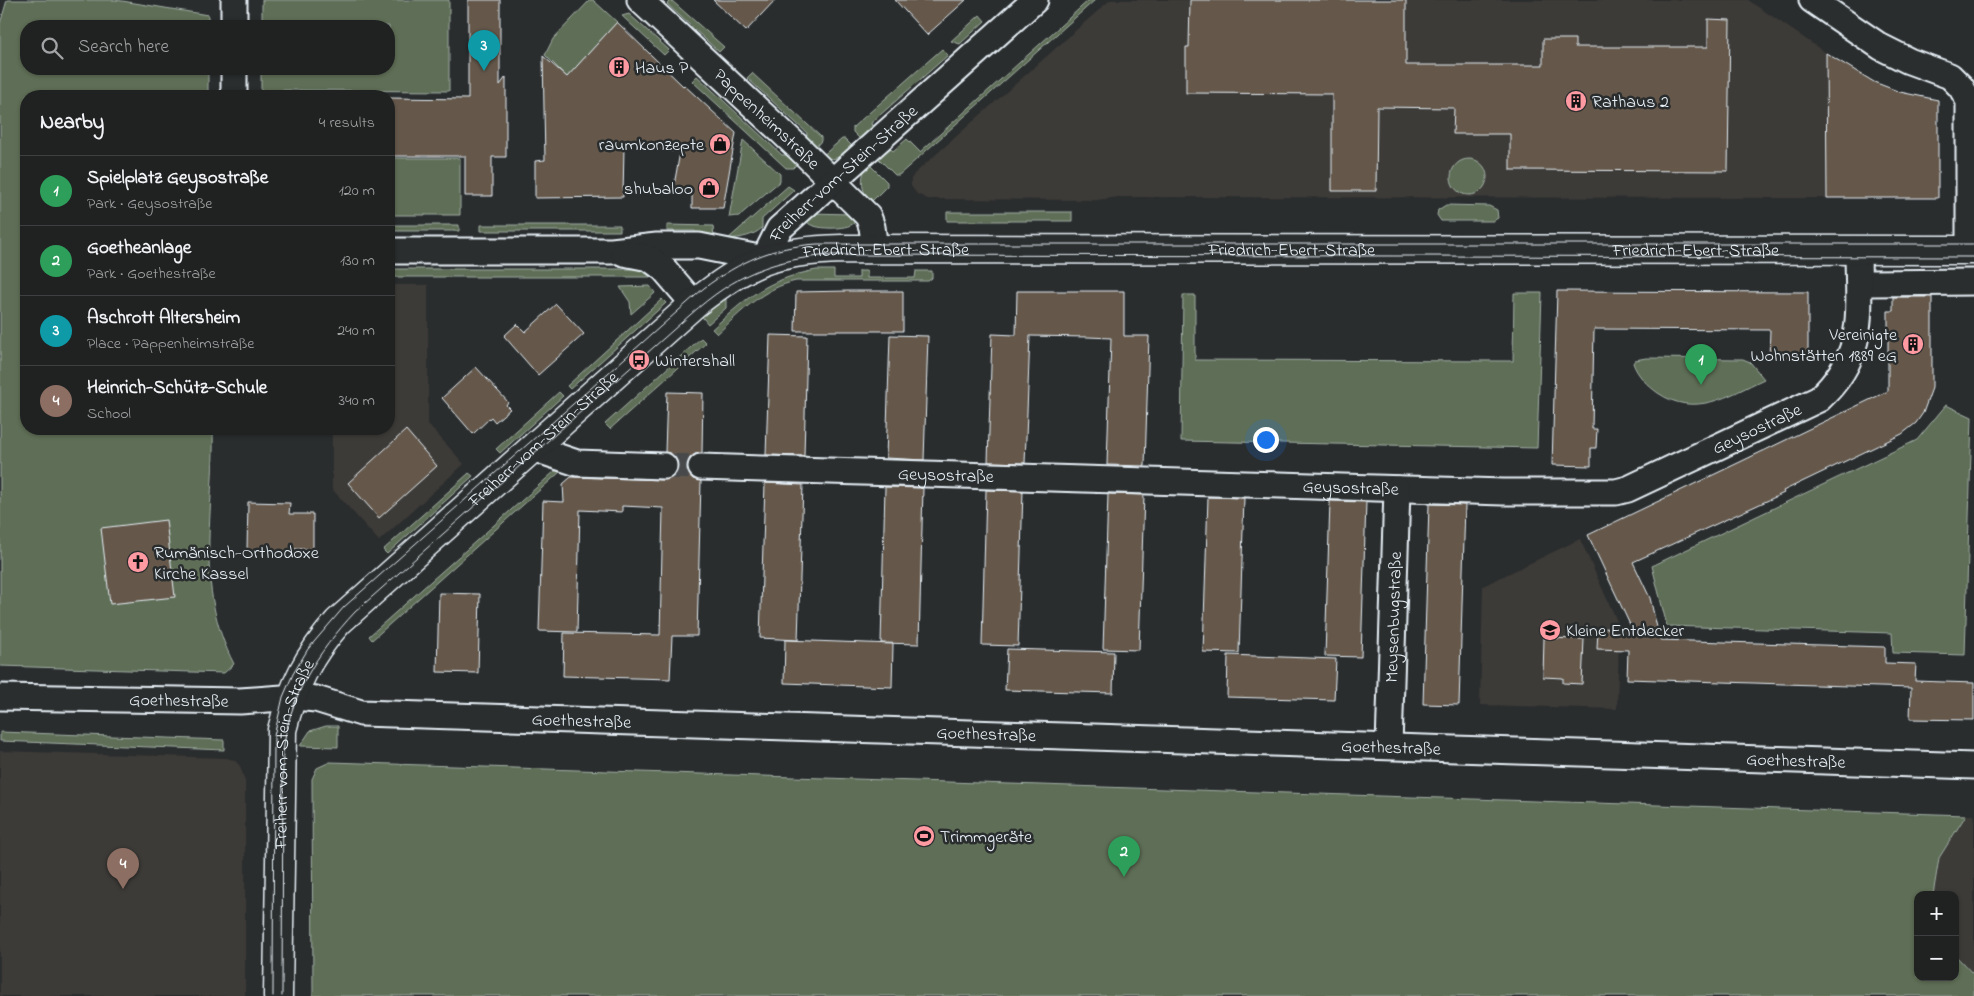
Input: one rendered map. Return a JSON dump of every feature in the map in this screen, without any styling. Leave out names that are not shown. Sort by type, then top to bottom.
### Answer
[{"type":"street","points":[[234,0],[234,20]]},
{"type":"street","name":"Pappenheimstraße","points":[[640,0],[868,216],[876,249]]},
{"type":"street","name":"Freiherr-vom-Stein-Straße","points":[[278,996],[280,754],[282,730],[290,697],[312,655],[338,622],[532,448],[688,296],[764,259],[779,229],[1035,0]]},
{"type":"street","points":[[1812,0],[1881,47],[1917,64],[1950,76],[1961,87],[1969,101],[1964,265],[1871,283]]},
{"type":"street","points":[[234,75],[234,90]]},
{"type":"street","name":"Friedrich-Ebert-Straße","points":[[395,250],[612,251],[656,246],[699,246],[764,259],[803,250],[876,249],[1858,250],[1964,265]]},
{"type":"street","name":"Geysostraße","points":[[701,467],[1397,488],[1616,492],[1628,489],[1819,399],[1836,383],[1851,358],[1856,342],[1858,250]]},
{"type":"street","name":"Friedrich-Ebert-Straße","points":[[612,251],[649,258],[664,269],[688,296]]},
{"type":"street","points":[[532,448],[577,463],[664,466]]},
{"type":"street","name":"Meysenbugstraße","points":[[1389,746],[1397,488]]},
{"type":"street","name":"Goethestraße","points":[[0,697],[240,701],[290,697],[316,699],[361,713],[1974,766]]},
{"type":"shaded area","points":[[1110,0],[1748,0],[1826,53],[1827,198],[1119,197],[1097,200],[928,199],[917,194],[911,186],[911,179],[915,173]]},
{"type":"shaded area","points":[[395,285],[428,285],[428,424],[464,464],[379,541],[332,489],[332,435],[395,435]]},
{"type":"shaded area","name":"Kleine Entdecker","points":[[1580,539],[1617,621],[1619,639],[1617,709],[1480,705],[1483,586]]},
{"type":"shaded area","points":[[0,751],[226,758],[234,760],[240,766],[245,781],[245,996],[0,996]]},
{"type":"shaded area","points":[[1966,815],[1974,815],[1974,975],[1959,959],[1959,891],[1934,891],[1939,859]]},
{"type":"green space","points":[[7,0],[116,0],[208,15],[208,20],[20,20],[20,75],[208,75],[208,90],[20,90],[20,435],[213,435],[209,548],[210,577],[221,635],[234,664],[224,673],[0,666],[0,24]]},
{"type":"green space","points":[[262,0],[449,0],[449,91],[261,90],[261,75],[395,75],[395,20],[262,20]]},
{"type":"green space","points":[[590,0],[593,0],[617,22],[567,77],[545,55],[553,39]]},
{"type":"green space","points":[[671,0],[724,47],[719,52],[667,4]]},
{"type":"green space","points":[[1089,0],[1095,0],[899,175],[895,175],[876,156],[888,146],[893,151],[907,139],[920,152]]},
{"type":"green space","points":[[629,14],[669,50],[664,55],[622,16]]},
{"type":"green space","points":[[980,15],[985,21],[960,44],[951,41]]},
{"type":"green space","points":[[942,49],[948,55],[871,123],[873,130],[861,140],[853,132],[853,127]]},
{"type":"green space","points":[[752,73],[821,137],[821,141],[813,150],[806,143],[807,133],[747,78]]},
{"type":"green space","points":[[697,76],[782,155],[794,155],[800,161],[793,168],[786,168],[692,81]]},
{"type":"green space","points":[[842,139],[845,139],[853,147],[835,158],[821,157]]},
{"type":"green space","points":[[743,140],[780,174],[780,181],[739,216],[729,217]]},
{"type":"green space","points":[[395,158],[460,158],[460,215],[395,215]]},
{"type":"green space","points":[[1469,159],[1482,164],[1487,177],[1482,190],[1469,195],[1456,190],[1451,177],[1456,164]]},
{"type":"green space","points":[[868,163],[887,182],[887,186],[871,202],[867,198],[862,183]]},
{"type":"green space","points":[[788,186],[794,190],[762,219],[762,228],[746,236],[728,239]]},
{"type":"green space","points":[[1446,205],[1489,206],[1497,210],[1498,218],[1493,221],[1441,221],[1437,215],[1438,210]]},
{"type":"green space","points":[[947,212],[1072,212],[1072,221],[947,221]]},
{"type":"green space","points":[[811,213],[850,214],[855,219],[854,223],[845,227],[823,228],[810,225],[807,222]]},
{"type":"green space","points":[[395,225],[459,225],[459,231],[395,231]]},
{"type":"green space","points":[[481,225],[620,225],[620,231],[481,231]]},
{"type":"green space","points":[[667,225],[713,226],[714,240],[700,240],[695,231],[667,231]]},
{"type":"green space","points":[[395,269],[644,269],[661,277],[395,277]]},
{"type":"green space","points":[[816,270],[834,270],[834,278],[859,278],[859,271],[867,271],[867,278],[915,278],[916,271],[932,271],[932,278],[928,281],[796,281],[784,284],[763,295],[744,309],[717,334],[712,329],[748,298],[771,284]]},
{"type":"green space","points":[[650,286],[655,293],[631,314],[630,302],[620,287]]},
{"type":"green space","points":[[1514,293],[1542,293],[1537,448],[1181,441],[1183,295],[1195,295],[1195,360],[1513,361]]},
{"type":"green space","points":[[726,294],[726,308],[708,324],[699,313]]},
{"type":"green space","points":[[662,299],[666,303],[570,389],[567,386]]},
{"type":"green space","points":[[701,338],[706,343],[610,429],[605,424]]},
{"type":"green space","points":[[1646,358],[1743,359],[1750,362],[1764,379],[1711,402],[1685,404],[1658,393],[1643,380],[1633,363],[1635,360]]},
{"type":"green space","points":[[559,392],[563,396],[500,453],[496,449]]},
{"type":"green space","points":[[1946,405],[1972,417],[1965,655],[1893,653],[1892,633],[1667,626],[1652,566],[1917,440]]},
{"type":"green space","points":[[555,471],[561,471],[372,640],[369,636]]},
{"type":"green space","points":[[469,473],[473,476],[387,554],[383,550]]},
{"type":"green space","points":[[326,726],[338,726],[338,747],[300,746],[310,731]]},
{"type":"green space","points":[[0,732],[224,740],[224,750],[0,741]]},
{"type":"green space","points":[[330,762],[1966,815],[1939,858],[1934,891],[1914,891],[1914,981],[1959,981],[1959,959],[1974,975],[1974,996],[313,996],[312,779],[317,768]]},
{"type":"building","points":[[468,0],[500,0],[500,85],[506,77],[506,157],[492,157],[492,196],[465,196],[465,156],[395,156],[395,98],[468,99]]},
{"type":"building","points":[[713,0],[775,0],[746,31]]},
{"type":"building","points":[[895,0],[966,0],[927,35]]},
{"type":"building","name":"Rathaus 2","points":[[1190,0],[1406,0],[1406,65],[1543,65],[1543,39],[1575,39],[1575,47],[1708,47],[1708,19],[1730,20],[1728,171],[1510,170],[1510,134],[1453,134],[1454,108],[1377,107],[1376,191],[1332,191],[1332,94],[1186,93],[1186,47],[1189,47]]},
{"type":"building","points":[[617,22],[683,86],[736,133],[723,208],[692,208],[692,194],[673,191],[680,152],[624,146],[623,197],[535,198],[535,161],[545,160],[543,56],[567,77]]},
{"type":"building","points":[[1826,53],[1874,82],[1900,92],[1938,100],[1938,198],[1827,198]]},
{"type":"building","points":[[903,291],[903,331],[795,331],[796,292]]},
{"type":"building","points":[[1017,291],[1124,291],[1124,336],[1149,336],[1145,466],[1107,465],[1111,338],[1088,337],[1030,336],[1025,463],[988,462],[992,334],[1016,335]]},
{"type":"building","points":[[1557,291],[1808,292],[1808,358],[1769,358],[1770,330],[1594,329],[1592,429],[1597,429],[1596,448],[1591,448],[1591,466],[1552,465]]},
{"type":"building","points":[[1893,297],[1932,297],[1932,388],[1923,413],[1916,423],[1902,434],[1783,491],[1784,493],[1633,562],[1650,598],[1660,640],[1885,647],[1885,663],[1916,664],[1915,681],[1974,683],[1974,720],[1910,719],[1911,688],[1627,679],[1628,650],[1597,649],[1598,628],[1632,629],[1588,535],[1888,391],[1888,311],[1893,311]]},
{"type":"building","points":[[556,304],[584,334],[538,375],[504,336],[517,324],[525,332]]},
{"type":"building","points":[[770,335],[807,336],[804,456],[766,455]]},
{"type":"building","points":[[890,335],[928,336],[924,460],[886,458]]},
{"type":"building","points":[[476,367],[508,402],[506,405],[510,409],[495,422],[491,417],[473,434],[442,398]]},
{"type":"building","points":[[667,392],[703,393],[702,453],[695,454],[689,459],[687,467],[693,479],[701,481],[697,636],[672,636],[670,679],[563,676],[564,633],[660,635],[663,508],[622,506],[622,512],[580,510],[577,632],[539,631],[543,501],[564,502],[563,484],[571,477],[664,480],[671,478],[676,473],[678,466],[672,454],[665,452]]},
{"type":"building","points":[[406,430],[437,466],[379,518],[348,483]]},
{"type":"building","points":[[765,483],[803,485],[798,640],[760,638]]},
{"type":"building","points":[[885,487],[923,488],[919,644],[881,643]]},
{"type":"building","points":[[986,490],[1023,491],[1018,646],[982,645]]},
{"type":"building","points":[[1108,494],[1144,495],[1139,650],[1103,649]]},
{"type":"building","points":[[1208,497],[1244,498],[1239,653],[1203,652]]},
{"type":"building","points":[[1330,501],[1366,502],[1361,657],[1325,656]]},
{"type":"building","points":[[248,502],[290,503],[289,514],[313,514],[313,549],[289,549],[289,552],[247,551]]},
{"type":"building","points":[[1429,504],[1465,505],[1459,705],[1423,704]]},
{"type":"building","name":"Rumänisch-Orthodoxe Kirche Kassel","points":[[166,520],[175,597],[110,604],[101,528]]},
{"type":"building","points":[[439,593],[480,594],[478,673],[437,672]]},
{"type":"building","points":[[1544,638],[1584,639],[1582,684],[1563,683],[1563,678],[1543,677]]},
{"type":"building","points":[[785,640],[893,644],[892,687],[784,683]]},
{"type":"building","points":[[1007,649],[1114,652],[1113,693],[1005,690]]},
{"type":"building","points":[[1228,655],[1336,659],[1334,700],[1227,697]]},
{"type":"tunnel","points":[[664,466],[701,467]]},
{"type":"tram line","points":[[273,996],[274,736],[283,697],[293,674],[308,649],[344,607],[704,288],[731,270],[757,257],[785,248],[817,244],[1974,244]]},
{"type":"tram line","points":[[282,996],[283,754],[286,733],[298,695],[328,643],[355,612],[690,315],[723,289],[756,271],[791,260],[833,255],[1974,257]]},
{"type":"place","name":"Haus P","points":[[619,67]]},
{"type":"place","name":"Aschrott Altersheim","points":[[484,71]]},
{"type":"place","name":"Rathaus 2","points":[[1576,101]]},
{"type":"place","name":"raumkonzepte","points":[[720,144]]},
{"type":"place","name":"shubaloo","points":[[709,188]]},
{"type":"place","name":"Vereinigte Wohnstätten 1889 eG","points":[[1913,344]]},
{"type":"place","name":"Wintershall","points":[[639,360]]},
{"type":"place","name":"Spielplatz Geysostraße","points":[[1701,385]]},
{"type":"place","name":"Rumänisch-Orthodoxe Kirche Kassel","points":[[138,562]]},
{"type":"place","name":"Kleine Entdecker","points":[[1550,630]]},
{"type":"place","name":"Trimmgeräte","points":[[924,836]]},
{"type":"place","name":"Goetheanlage","points":[[1124,877]]},
{"type":"place","name":"Heinrich-Schütz-Schule","points":[[123,889]]}]
